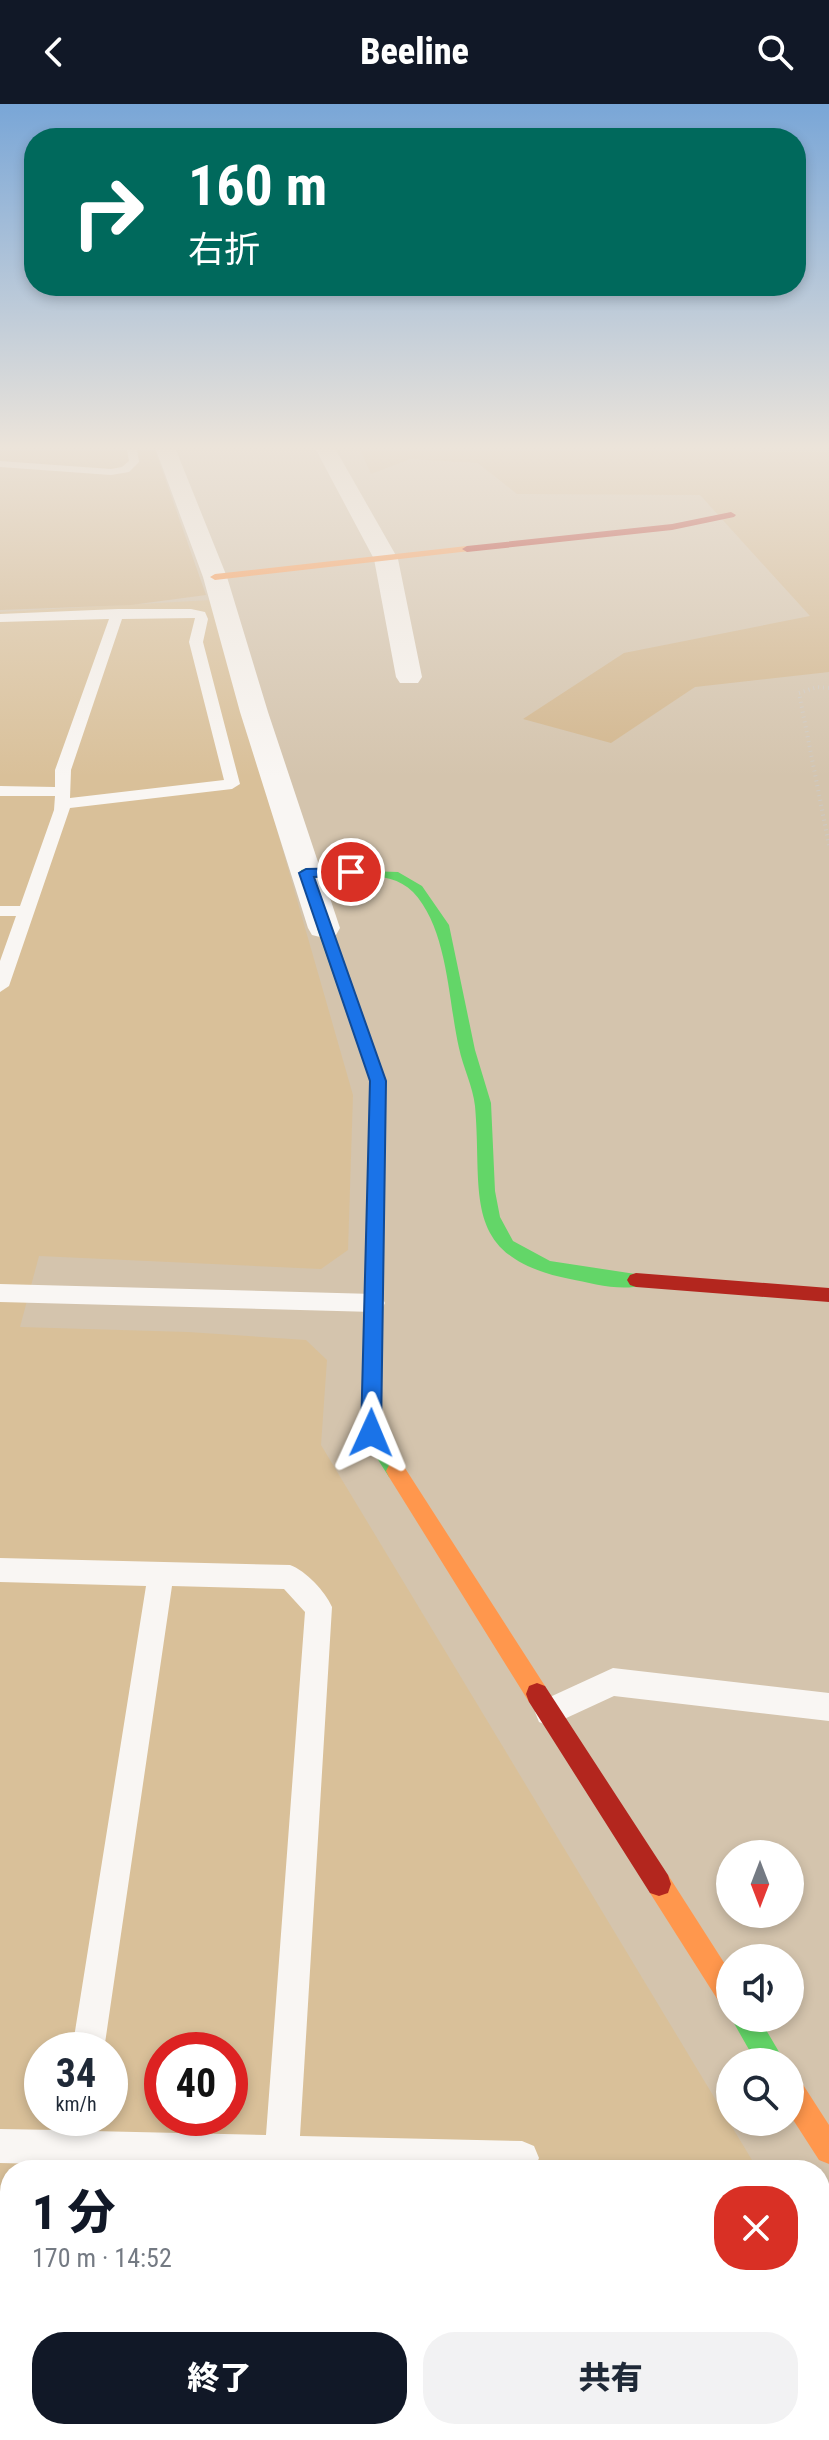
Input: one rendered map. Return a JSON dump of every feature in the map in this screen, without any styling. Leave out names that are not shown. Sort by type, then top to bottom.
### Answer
[{"type":"street","points":[[208,559],[306,873],[378,1081],[371,1433],[716,1974]]},
{"type":"street","points":[[215,577],[386,559]]},
{"type":"street","points":[[386,559],[409,677]]},
{"type":"street","points":[[306,873],[378,874],[406,880],[433,909],[442,925],[467,1050],[480,1085],[486,1191],[491,1217],[507,1246],[546,1267],[596,1277],[829,1295]]},
{"type":"street","points":[[804,2112],[829,2150]]},
{"type":"lane","points":[[0,618],[118,613],[200,615],[202,619],[196,642],[232,784],[62,798],[0,791]]},
{"type":"lane","points":[[0,986],[5,957],[27,911],[62,798],[63,770],[118,613]]},
{"type":"lane","points":[[0,911],[27,911]]},
{"type":"lane","points":[[0,1293],[374,1303]]},
{"type":"lane","points":[[0,1570],[290,1577],[319,1607],[282,2152]]},
{"type":"lane","points":[[91,2032],[161,1574]]},
{"type":"lane","points":[[548,1712],[613,1682],[829,1707]]},
{"type":"lane","points":[[0,2146],[58,2136]]},
{"type":"lane","points":[[108,2136],[403,2160]]},
{"type":"lane","points":[[503,2160],[522,2158]]},
{"type":"path","points":[[829,688],[817,687],[799,693],[829,845]]},
{"type":"shaded area","points":[[0,559],[193,559],[206,595],[131,605],[0,610]]},
{"type":"shaded area","points":[[758,559],[829,559],[829,672],[695,687],[611,743],[523,719],[624,653],[810,616]]},
{"type":"shaded area","points":[[211,600],[353,1095],[348,1250],[321,1269],[39,1256],[20,1327],[188,1332],[306,1340],[327,1360],[321,1445],[716,2100],[716,2136],[738,2136],[752,2160],[0,2160],[0,612]]},
{"type":"traffic: fast","points":[[306,873],[398,876],[417,889],[442,925],[467,1050],[483,1103],[486,1191],[491,1217],[507,1246],[546,1267],[596,1277],[636,1280]]},
{"type":"traffic: fast","points":[[324,928],[378,1081],[371,1433],[396,1471]]},
{"type":"traffic: fast","points":[[753,2032],[763,2048]]},
{"type":"traffic: slow","points":[[215,577],[377,559]]},
{"type":"traffic: slow","points":[[396,1471],[537,1694]]},
{"type":"traffic: slow","points":[[659,1884],[716,1974]]},
{"type":"traffic: slow","points":[[804,2112],[829,2150]]},
{"type":"traffic: jam","points":[[636,1280],[829,1295]]},
{"type":"traffic: jam","points":[[537,1694],[659,1884]]},
{"type":"route","points":[[351,872],[306,873],[378,1081],[371,1433]]}]
